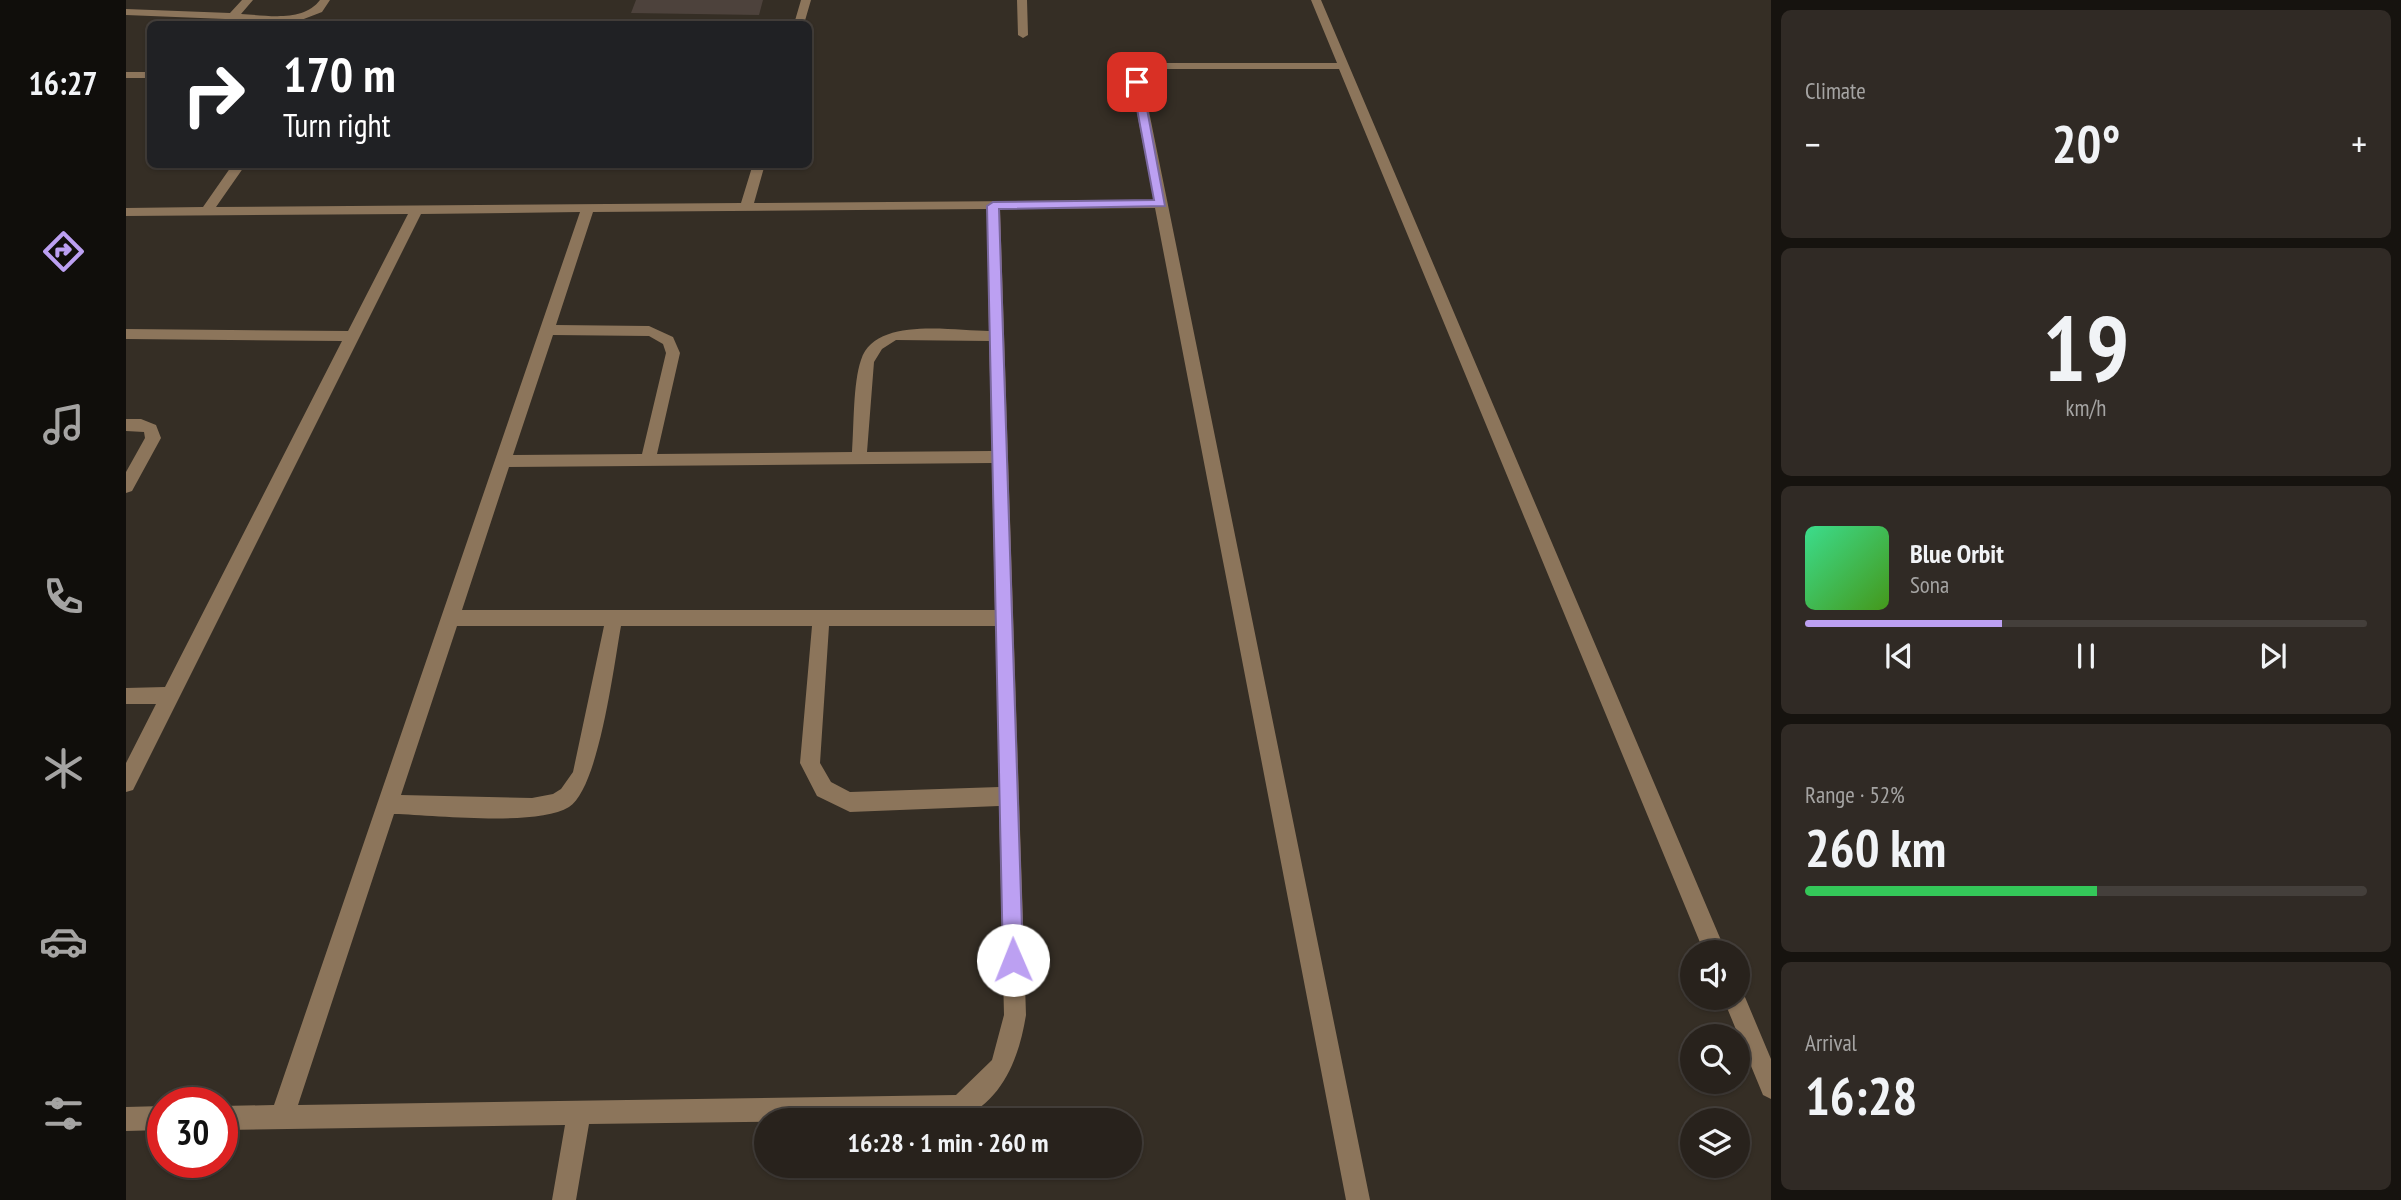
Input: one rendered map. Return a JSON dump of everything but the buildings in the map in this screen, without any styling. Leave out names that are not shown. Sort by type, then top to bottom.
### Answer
[{"type":"street","points":[[171,14],[185,0]]},
{"type":"street","points":[[233,16],[248,0]]},
{"type":"street","points":[[126,12],[296,19],[318,10],[325,0]]},
{"type":"street","points":[[800,21],[806,0]]},
{"type":"street","points":[[1022,0],[1023,35]]},
{"type":"street","points":[[1316,0],[1710,940]]},
{"type":"street","points":[[1344,66],[1159,66],[1147,69],[1137,82],[1358,1200]]},
{"type":"street","points":[[126,75],[147,75]]},
{"type":"street","points":[[206,212],[237,168]]},
{"type":"street","points":[[746,208],[758,168]]},
{"type":"street","points":[[126,212],[1161,204]]},
{"type":"street","points":[[238,1117],[960,1107],[990,1083],[1009,1053],[1015,1015],[993,206]]},
{"type":"street","points":[[282,1116],[588,209]]},
{"type":"street","points":[[126,783],[416,210]]},
{"type":"street","points":[[547,330],[649,331],[663,335],[671,342],[673,353],[648,460]]},
{"type":"street","points":[[126,334],[352,336]]},
{"type":"street","points":[[859,458],[867,362],[871,351],[879,342],[894,335],[996,336]]},
{"type":"street","points":[[126,425],[141,425],[151,429],[153,438],[126,487]]},
{"type":"street","points":[[503,461],[999,457]]},
{"type":"street","points":[[450,618],[1004,618]]},
{"type":"street","points":[[388,804],[531,808],[555,805],[571,796],[582,774],[614,618]]},
{"type":"street","points":[[821,618],[810,763],[817,783],[828,796],[850,802],[1009,796]]},
{"type":"street","points":[[126,695],[171,695]]},
{"type":"street","points":[[1739,1010],[1771,1087]]},
{"type":"street","points":[[564,1200],[579,1113]]},
{"type":"street","points":[[126,1119],[147,1118]]},
{"type":"route","points":[[1013,960],[993,206],[1161,204],[1137,82]]}]
